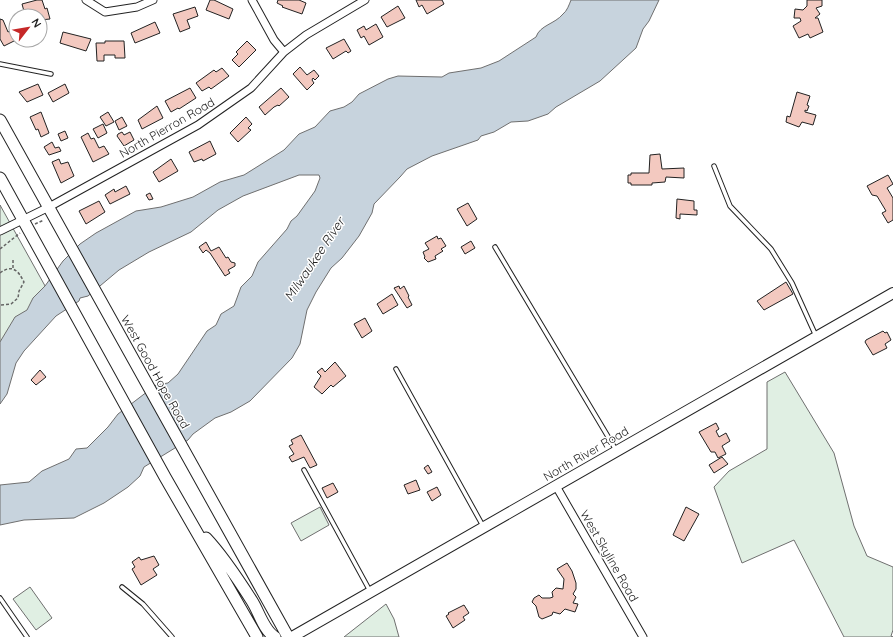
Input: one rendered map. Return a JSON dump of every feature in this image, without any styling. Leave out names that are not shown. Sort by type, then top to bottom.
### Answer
[{"type":"main road","name":"West Good Hope Road","points":[[0,120],[288,637]]},
{"type":"main road","points":[[0,178],[165,477],[257,637]]},
{"type":"main road","points":[[193,524],[216,548],[252,601],[270,634],[275,637]]},
{"type":"street","points":[[86,0],[104,12],[137,7],[153,0]]},
{"type":"street","points":[[252,0],[274,40],[284,52]]},
{"type":"street","name":"North Pierron Road","points":[[0,232],[22,219],[49,207],[198,125],[251,88],[284,52],[306,35],[365,0]]},
{"type":"street","name":"North River Road","points":[[292,637],[893,293]]},
{"type":"street","name":"West Skyline Road","points":[[556,486],[642,637]]},
{"type":"lane","points":[[0,64],[51,74]]},
{"type":"lane","points":[[714,166],[730,206],[771,249],[792,282],[816,337]]},
{"type":"lane","points":[[495,247],[616,451]]},
{"type":"lane","points":[[396,369],[484,527]]},
{"type":"lane","points":[[304,470],[370,592]]},
{"type":"lane","points":[[122,587],[143,604],[172,637]]},
{"type":"lane","points":[[0,598],[27,637]]},
{"type":"path","points":[[12,268],[14,260]]},
{"type":"path","points":[[0,273],[12,268]]},
{"type":"path","points":[[0,305],[11,304],[18,298],[19,291],[23,286],[24,282],[21,276],[12,268]]},
{"type":"green space","points":[[0,205],[54,302],[0,377]]},
{"type":"green space","points":[[785,372],[834,453],[854,526],[867,556],[893,567],[893,630],[891,636],[893,637],[844,637],[794,540],[742,563],[714,487],[729,471],[767,449],[767,382]]},
{"type":"green space","points":[[320,507],[329,525],[301,541],[291,523]]},
{"type":"green space","points":[[30,587],[52,618],[36,630],[13,599]]},
{"type":"green space","points":[[386,604],[394,619],[399,637],[344,637]]},
{"type":"water","name":"Milwaukee River","points":[[571,0],[659,0],[649,21],[643,29],[636,48],[600,81],[556,107],[548,114],[528,121],[511,122],[494,132],[481,136],[478,140],[432,156],[407,169],[374,204],[372,213],[359,236],[342,258],[331,268],[316,292],[307,310],[300,344],[292,358],[250,401],[231,412],[215,418],[193,434],[188,440],[144,467],[140,476],[128,487],[104,503],[74,518],[24,520],[0,525],[0,485],[29,482],[42,471],[69,459],[76,449],[87,448],[108,427],[118,414],[156,385],[168,383],[178,374],[207,331],[216,325],[221,314],[234,306],[241,287],[252,276],[258,262],[287,229],[291,221],[297,216],[315,191],[320,178],[319,175],[299,175],[243,196],[218,210],[191,232],[149,252],[119,270],[88,296],[80,298],[79,301],[56,316],[24,351],[16,363],[7,394],[0,404],[0,342],[15,317],[27,310],[33,298],[45,286],[63,261],[80,244],[96,233],[136,211],[161,207],[193,197],[220,182],[244,175],[284,150],[299,134],[315,127],[330,111],[344,107],[352,102],[359,94],[388,79],[398,76],[442,77],[449,73],[481,68],[499,61],[536,37],[544,27],[560,17],[567,10]]},
{"type":"building","points":[[42,0],[45,8],[23,8],[22,4]]},
{"type":"building","points":[[210,0],[214,0],[233,9],[229,19],[206,10]]},
{"type":"building","points":[[278,0],[299,0],[306,3],[302,14],[282,7],[283,6],[277,3]]},
{"type":"building","points":[[416,0],[442,0],[444,4],[427,14],[422,5],[419,7]]},
{"type":"building","points":[[807,0],[822,0],[822,6],[816,8],[820,14],[815,18],[818,18],[823,32],[810,38],[808,34],[799,38],[793,26],[801,21],[800,18],[794,18],[795,9],[803,10],[807,6]]},
{"type":"building","points":[[398,6],[405,18],[387,27],[381,17]]},
{"type":"building","points":[[195,7],[198,16],[187,20],[190,28],[180,32],[173,14]]},
{"type":"building","points":[[0,19],[3,20],[8,32],[8,44],[4,46],[0,39]]},
{"type":"building","points":[[155,22],[160,33],[135,43],[131,33]]},
{"type":"building","points":[[376,24],[383,37],[369,45],[364,36],[361,38],[357,30],[364,26],[366,30]]},
{"type":"building","points":[[63,32],[91,39],[86,51],[60,43]]},
{"type":"building","points":[[344,39],[351,51],[348,53],[346,51],[333,59],[326,48]]},
{"type":"building","points":[[105,41],[124,41],[125,58],[115,58],[115,55],[104,55],[104,61],[97,61],[96,43],[105,43]]},
{"type":"building","points":[[247,41],[256,50],[239,67],[232,60],[238,54],[236,52]]},
{"type":"building","points":[[300,67],[307,75],[314,70],[319,76],[315,80],[313,78],[312,80],[314,83],[307,90],[293,74]]},
{"type":"building","points":[[222,68],[229,76],[211,89],[209,87],[202,91],[196,83],[214,70],[216,72]]},
{"type":"building","points":[[38,84],[43,95],[27,102],[19,92]]},
{"type":"building","points":[[65,84],[69,93],[53,102],[48,93]]},
{"type":"building","points":[[190,88],[196,98],[179,109],[178,108],[171,112],[165,101]]},
{"type":"building","points":[[281,88],[289,97],[265,115],[259,107]]},
{"type":"building","points":[[797,92],[810,96],[807,105],[809,106],[805,112],[816,115],[813,125],[802,122],[799,127],[786,122],[787,116],[790,117]]},
{"type":"building","points":[[157,106],[163,118],[142,129],[138,120]]},
{"type":"building","points":[[41,112],[49,133],[41,137],[38,129],[36,130],[30,117]]},
{"type":"building","points":[[108,112],[114,122],[106,126],[100,117]]},
{"type":"building","points":[[122,117],[127,126],[119,130],[115,121]]},
{"type":"building","points":[[246,117],[252,124],[248,128],[251,130],[238,142],[230,133]]},
{"type":"building","points":[[103,124],[107,133],[98,138],[93,129]]},
{"type":"building","points":[[65,131],[68,138],[61,141],[58,134]]},
{"type":"building","points":[[122,132],[124,135],[130,132],[134,140],[124,146],[117,136]]},
{"type":"building","points":[[88,133],[91,139],[94,138],[99,148],[104,146],[109,154],[93,162],[81,137]]},
{"type":"building","points":[[210,141],[216,154],[203,161],[202,159],[194,162],[189,152]]},
{"type":"building","points":[[52,142],[55,148],[59,147],[61,151],[49,155],[44,147]]},
{"type":"building","points":[[660,154],[662,169],[684,168],[684,178],[666,177],[665,182],[652,183],[652,185],[631,185],[631,183],[628,183],[628,175],[631,175],[631,173],[649,173],[650,155]]},
{"type":"building","points":[[59,159],[61,164],[68,162],[74,176],[61,183],[52,162]]},
{"type":"building","points":[[171,159],[178,171],[159,182],[153,172]]},
{"type":"building","points":[[888,175],[893,184],[887,188],[893,198],[893,220],[888,223],[882,213],[886,211],[877,196],[872,195],[867,186]]},
{"type":"building","points":[[126,186],[130,194],[110,204],[105,195],[114,189],[115,192]]},
{"type":"building","points":[[150,193],[153,199],[149,200],[146,195]]},
{"type":"building","points":[[677,199],[694,201],[694,210],[697,210],[697,215],[680,214],[680,219],[676,218]]},
{"type":"building","points":[[99,201],[105,212],[86,224],[79,211]]},
{"type":"building","points":[[468,203],[477,219],[467,226],[457,209]]},
{"type":"building","points":[[437,236],[438,239],[441,238],[446,246],[441,249],[443,251],[435,256],[436,259],[428,262],[424,258],[423,252],[429,249],[425,243]]},
{"type":"building","points":[[471,241],[475,248],[465,254],[461,247]]},
{"type":"building","points":[[206,242],[211,251],[219,247],[226,258],[228,257],[231,262],[235,263],[235,266],[228,270],[230,273],[225,276],[210,253],[206,250],[203,253],[199,247]]},
{"type":"building","points":[[786,282],[793,294],[764,310],[757,301]]},
{"type":"building","points":[[399,286],[400,289],[404,286],[409,296],[408,297],[412,305],[407,308],[394,288]]},
{"type":"building","points":[[392,294],[398,305],[383,314],[377,304]]},
{"type":"building","points":[[365,318],[372,331],[362,338],[354,324]]},
{"type":"building","points":[[883,331],[885,333],[887,332],[891,340],[885,344],[887,348],[873,355],[865,342]]},
{"type":"building","points":[[335,362],[346,376],[333,387],[331,385],[322,394],[314,387],[321,376],[317,372],[322,368],[325,372]]},
{"type":"building","points":[[40,370],[46,377],[36,385],[31,380]]},
{"type":"building","points":[[716,423],[719,429],[716,431],[719,437],[726,433],[730,441],[722,446],[726,454],[718,458],[715,452],[711,452],[699,432]]},
{"type":"building","points":[[301,435],[317,465],[310,468],[304,457],[292,462],[289,457],[294,454],[289,446],[293,444],[291,440]]},
{"type":"building","points":[[722,457],[728,464],[714,473],[709,465]]},
{"type":"building","points":[[428,465],[432,472],[428,474],[424,468]]},
{"type":"building","points":[[416,480],[420,490],[408,494],[404,485]]},
{"type":"building","points":[[333,483],[338,492],[327,498],[322,488]]},
{"type":"building","points":[[437,487],[441,495],[432,501],[427,492]]},
{"type":"building","points":[[686,507],[699,514],[684,541],[673,535]]},
{"type":"building","points":[[154,556],[159,565],[153,569],[157,575],[141,585],[132,569],[135,567],[132,562],[139,557],[141,560]]},
{"type":"building","points":[[567,563],[572,571],[576,583],[576,589],[573,594],[576,597],[573,603],[578,604],[575,612],[565,609],[560,614],[553,612],[552,615],[542,619],[539,617],[536,606],[532,602],[534,598],[539,595],[542,598],[550,598],[553,597],[552,592],[556,588],[563,589],[564,579],[557,569]]},
{"type":"building","points":[[464,605],[469,613],[463,617],[465,620],[453,628],[446,616],[449,614],[448,613]]}]
